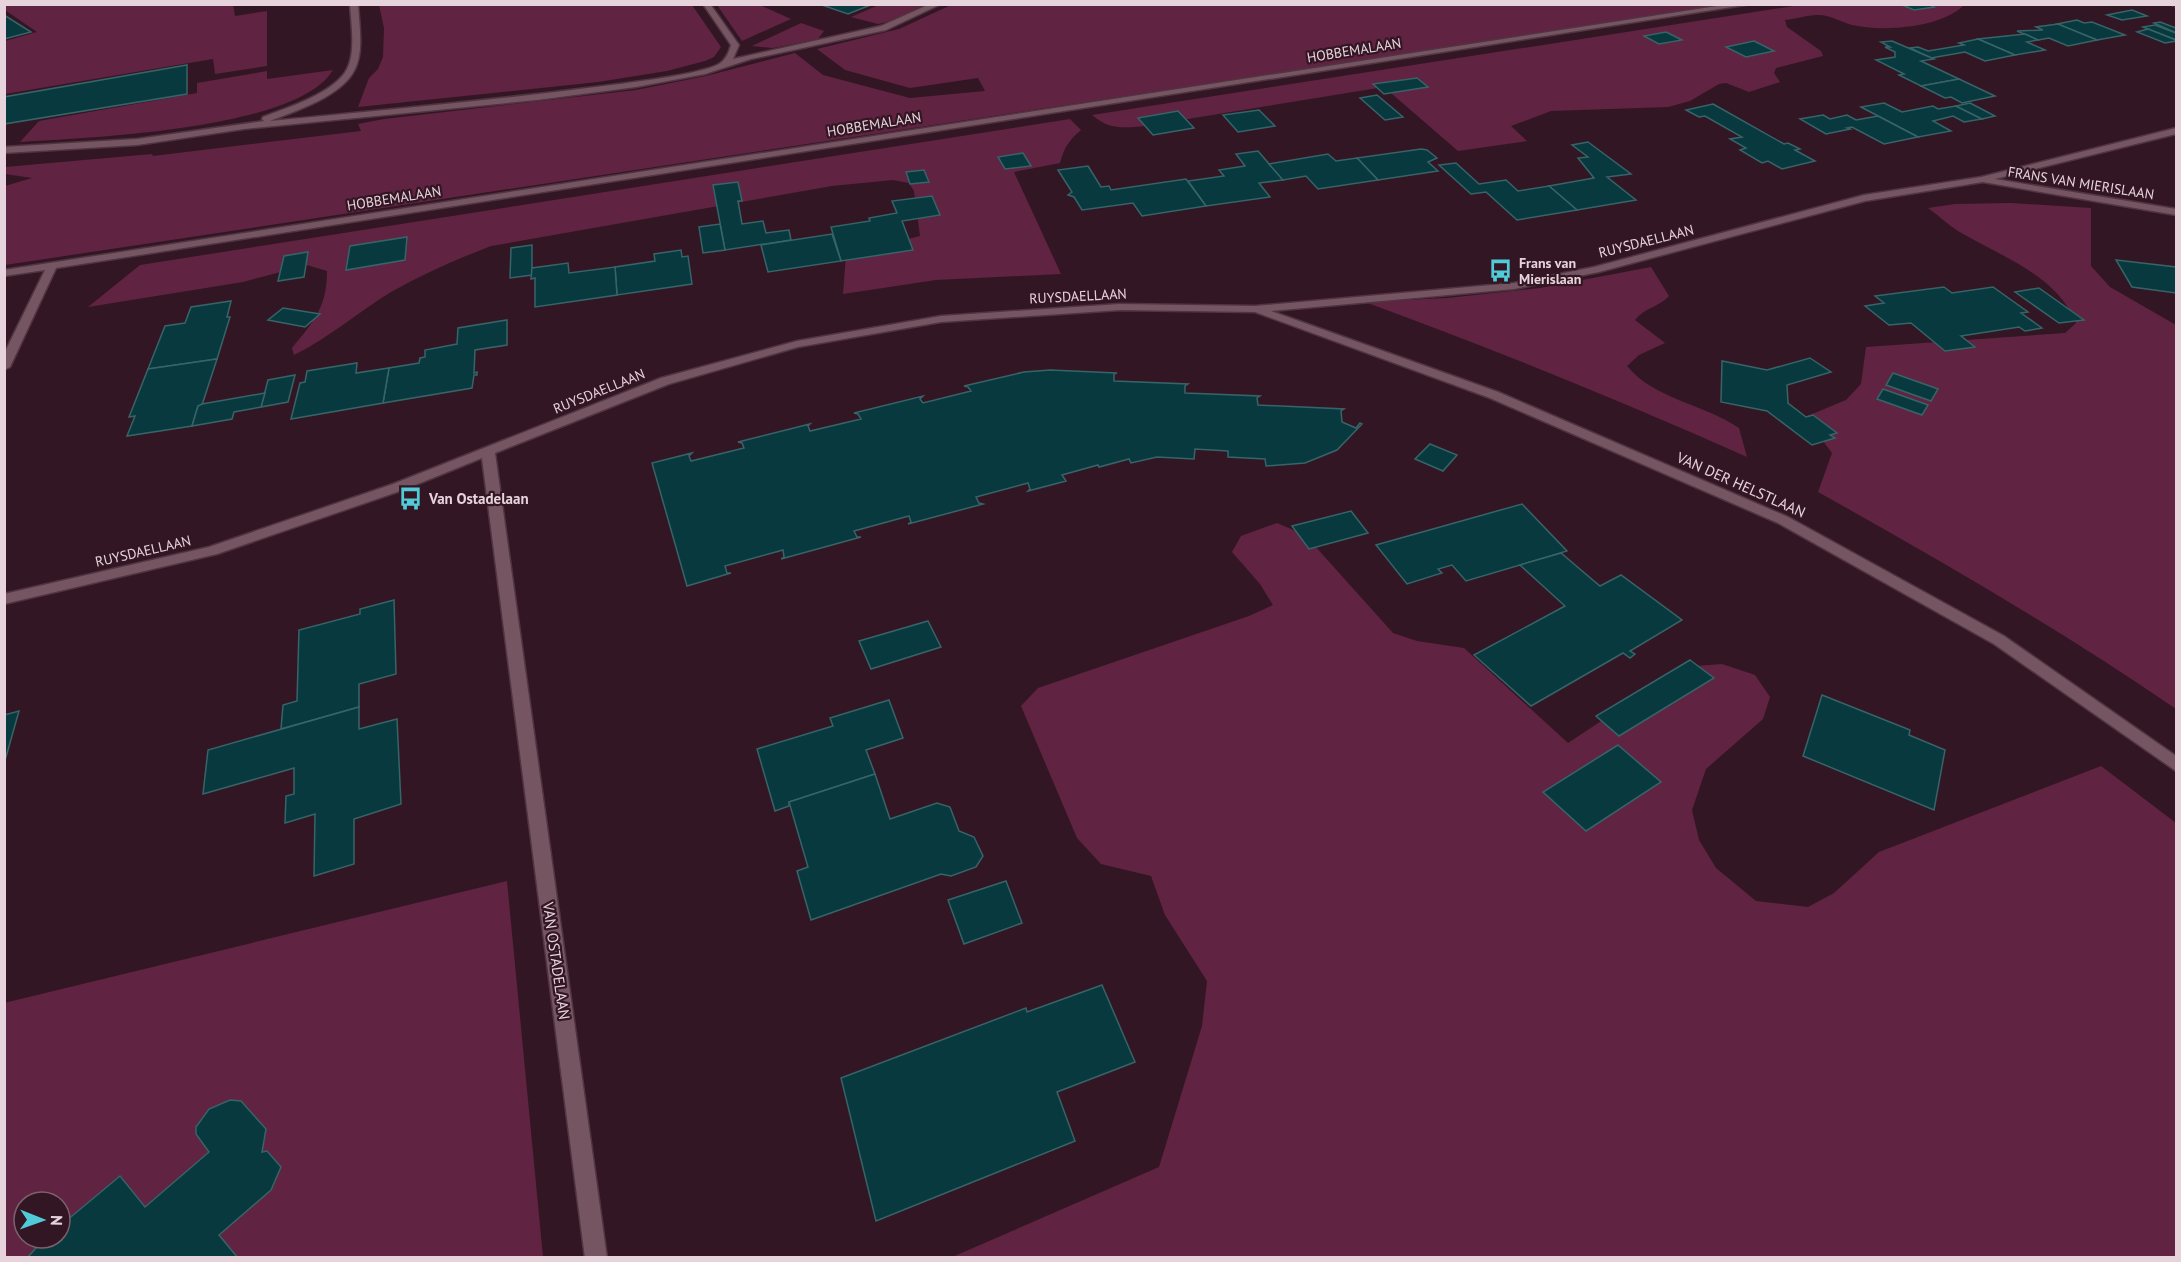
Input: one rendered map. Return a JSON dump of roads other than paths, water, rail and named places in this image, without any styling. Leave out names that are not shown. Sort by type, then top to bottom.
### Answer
[{"type":"street","points":[[244,126],[311,100],[338,85],[346,77],[352,68],[354,4]]},
{"type":"street","points":[[706,4],[735,45],[732,56],[724,64]]},
{"type":"street","points":[[4,150],[137,142],[244,126],[598,89],[672,78],[883,28],[938,4]]},
{"type":"street","name":"HOBBEMALAAN","points":[[4,273],[1748,4]]},
{"type":"street","name":"RUYSDAELLAAN","points":[[4,599],[212,551],[299,522],[665,381],[797,344],[941,319],[1120,307],[1255,309],[1514,286],[1648,256],[1864,198],[1981,180],[2176,131]]},
{"type":"street","name":"FRANS VAN MIERISLAAN","points":[[1981,180],[2176,212]]},
{"type":"street","points":[[4,368],[52,266]]},
{"type":"street","name":"VAN DER HELSTLAAN","points":[[1255,309],[1494,395],[1783,520],[1999,640],[2176,764]]},
{"type":"street","name":"VAN OSTADELAAN","points":[[488,451],[596,1257]]},
{"type":"place","name":"Frans van Mierislaan","points":[[1501,271]]},
{"type":"place","name":"Van Ostadelaan","points":[[411,499]]}]
